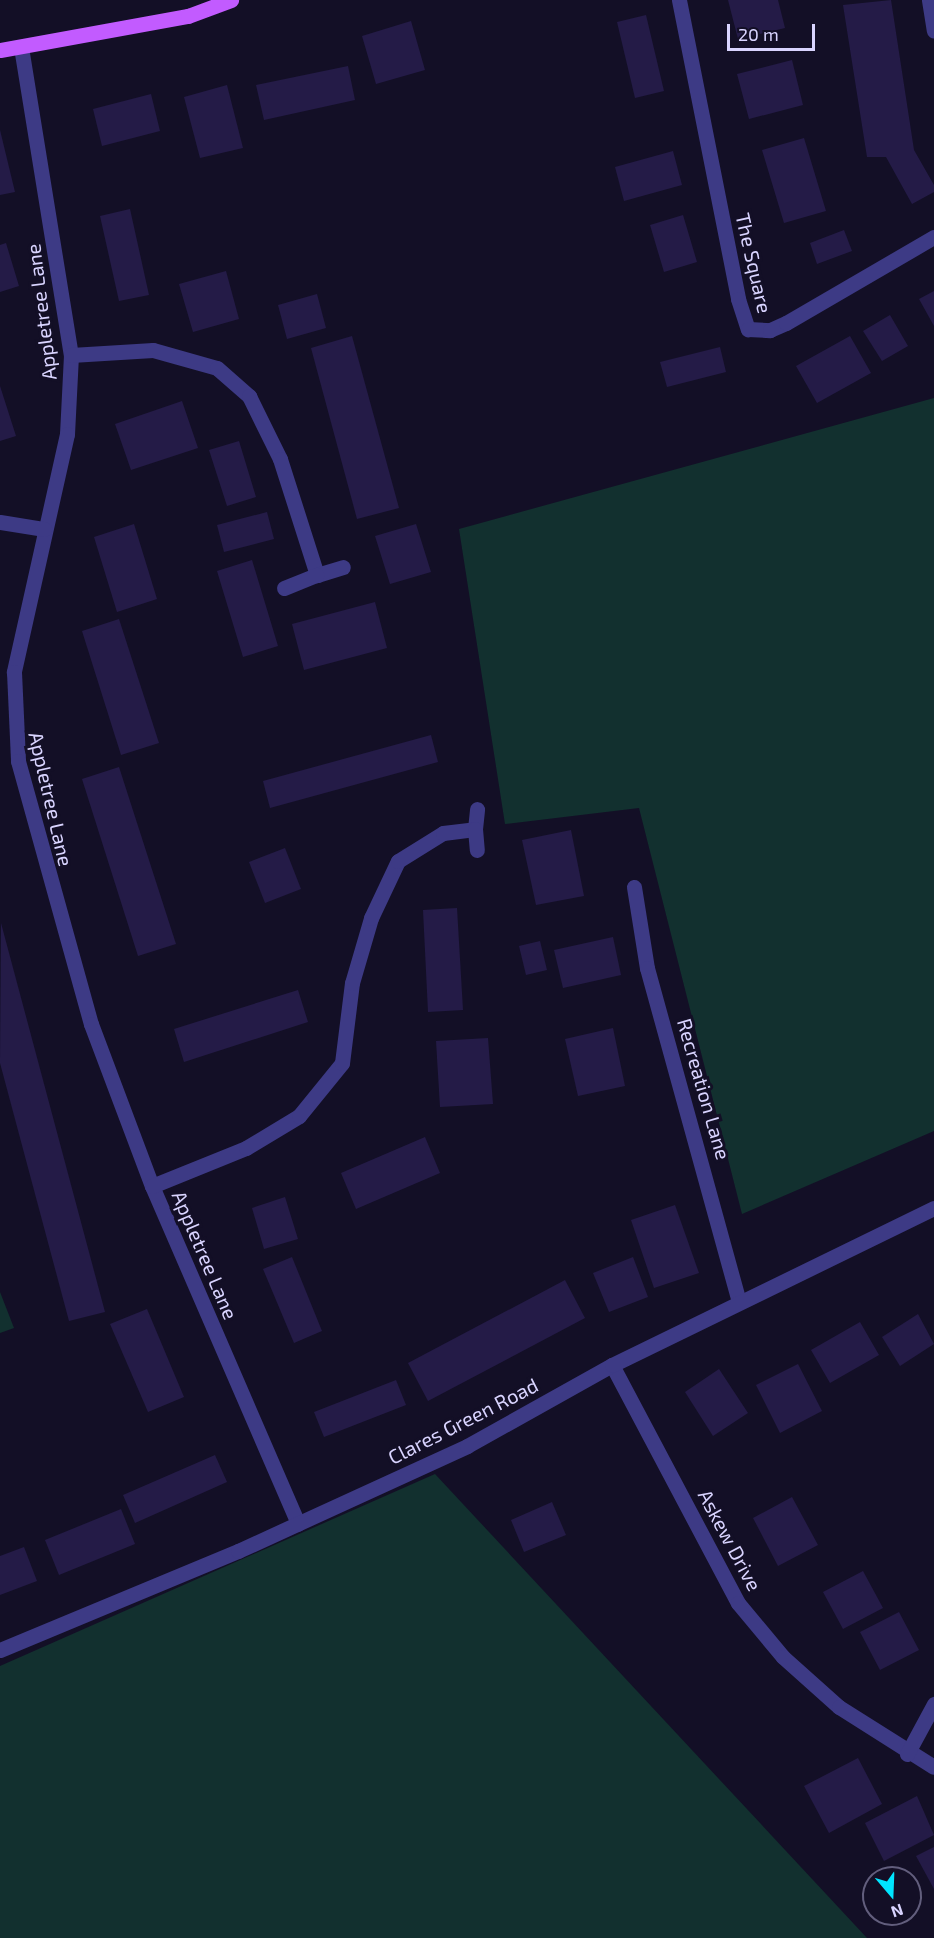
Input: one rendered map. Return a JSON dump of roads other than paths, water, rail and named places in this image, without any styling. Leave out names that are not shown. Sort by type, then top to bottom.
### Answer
[{"type":"main road","points":[[0,50],[188,16],[231,0]]},
{"type":"street","name":"The Square","points":[[680,0],[738,299],[748,329],[770,330],[786,323],[934,237]]},
{"type":"street","points":[[929,0],[934,31]]},
{"type":"street","name":"Appletree Lane","points":[[21,47],[71,355],[68,434],[44,530],[14,672],[18,761],[91,1024],[152,1186],[298,1524]]},
{"type":"street","points":[[71,355],[153,350],[217,368],[249,396],[280,459],[317,575]]},
{"type":"street","points":[[0,522],[44,530]]},
{"type":"street","points":[[284,588],[343,567]]},
{"type":"street","points":[[477,809],[475,829],[477,850]]},
{"type":"street","points":[[152,1186],[246,1148],[299,1116],[342,1063],[352,983],[371,918],[398,861],[442,833],[475,829]]},
{"type":"street","name":"Recreation Lane","points":[[634,887],[647,968],[740,1301]]},
{"type":"street","name":"Clares Green Road","points":[[0,1650],[298,1524],[467,1446],[612,1365],[934,1208]]},
{"type":"street","name":"Askew Drive","points":[[612,1365],[738,1603],[783,1657],[831,1700],[907,1754],[934,1767]]},
{"type":"street","points":[[907,1754],[934,1704]]}]
